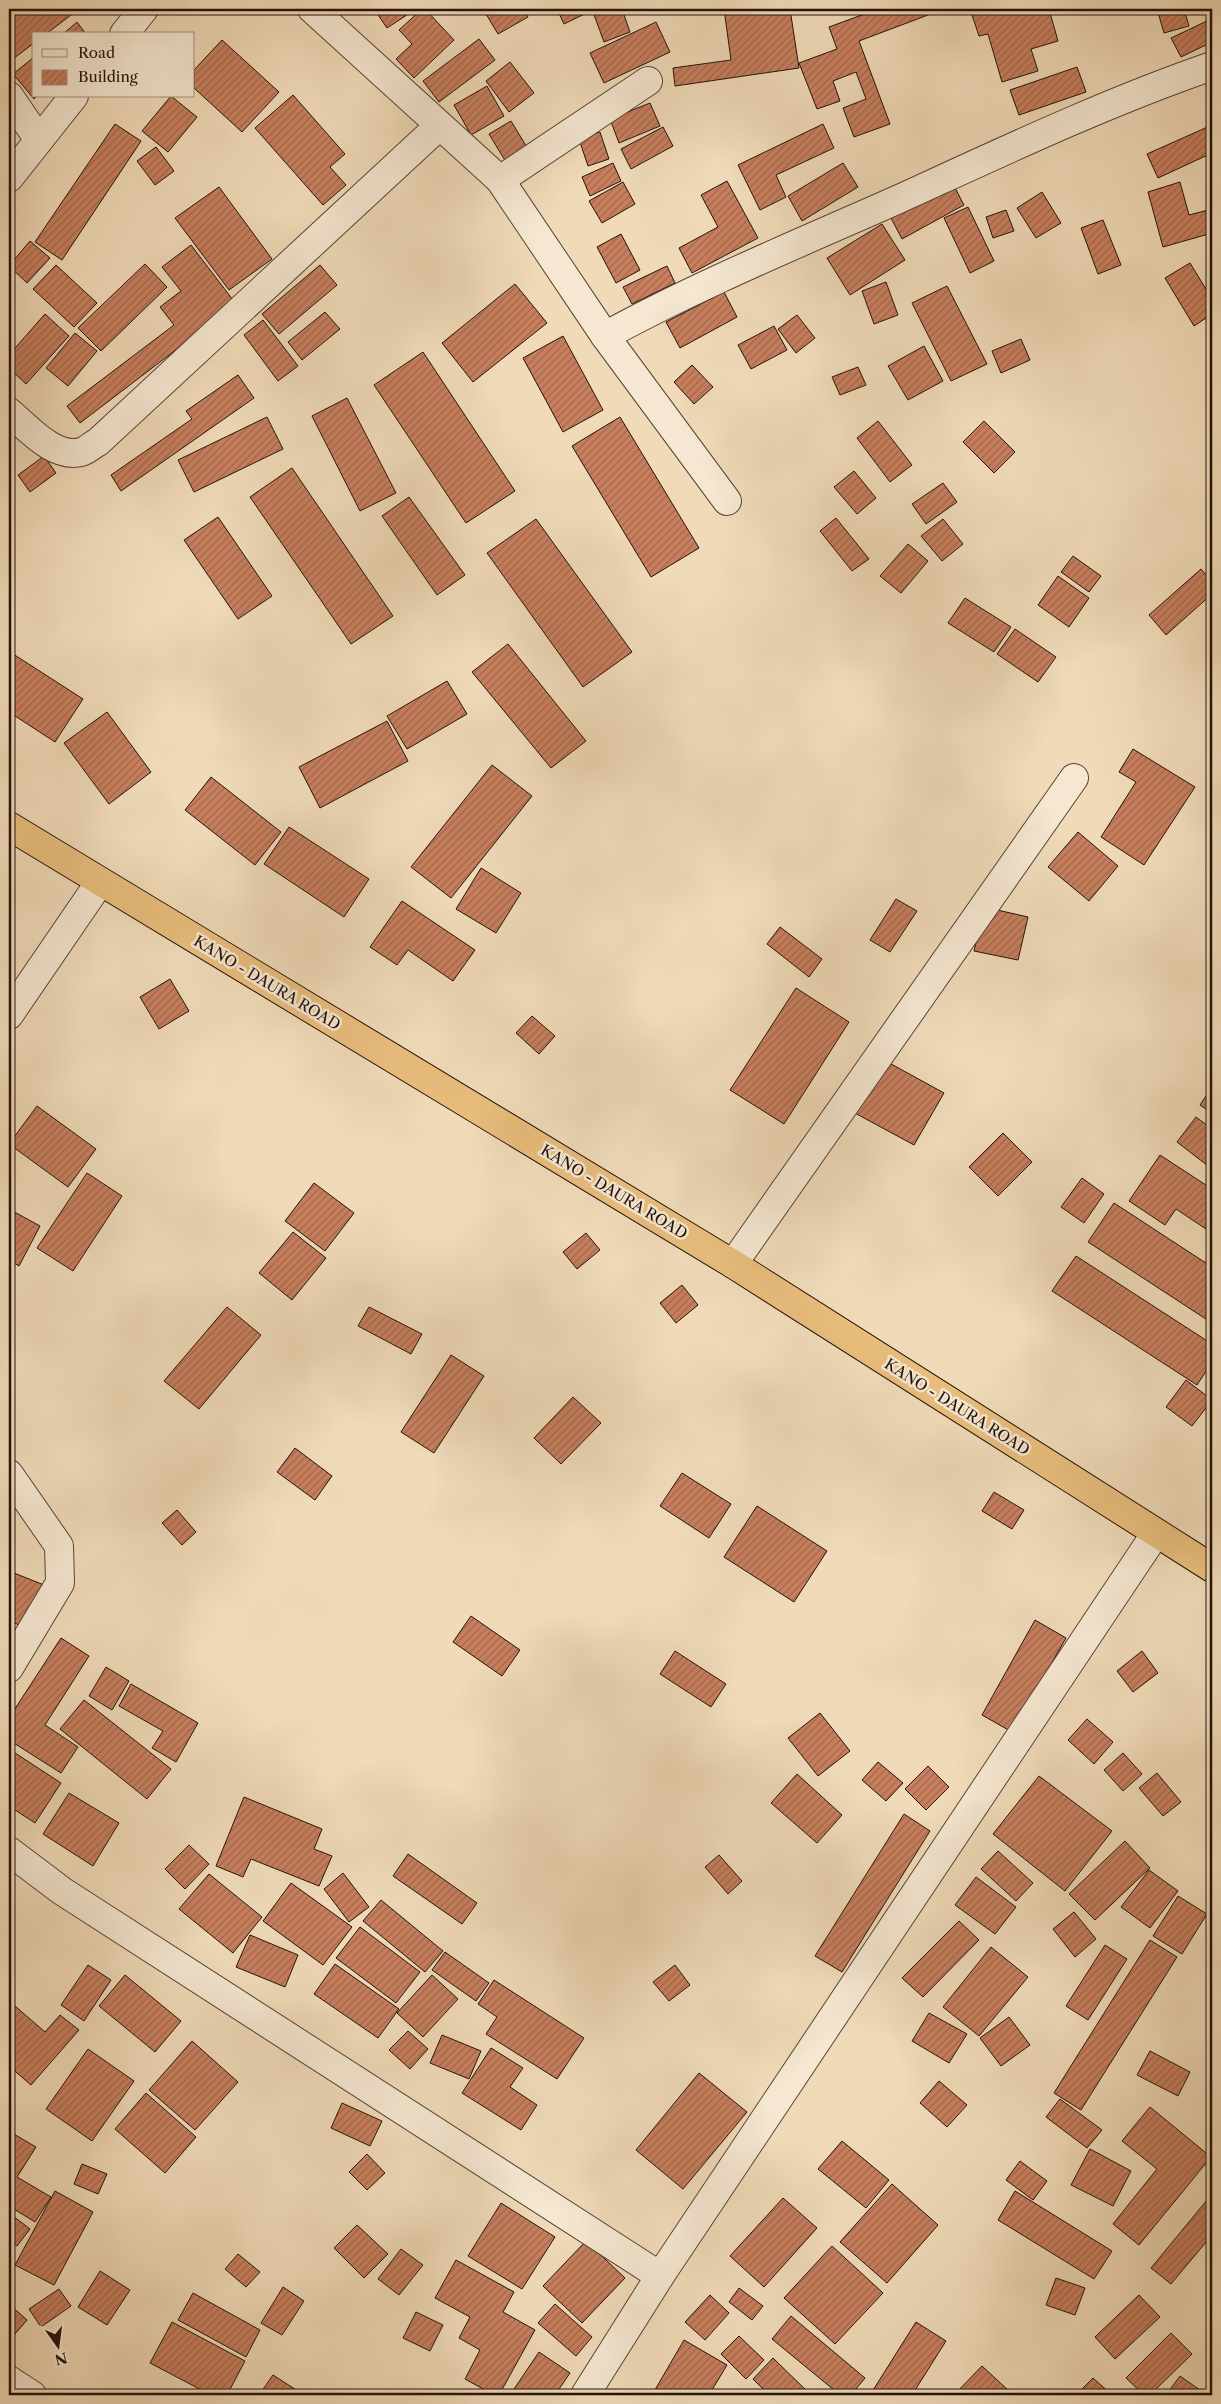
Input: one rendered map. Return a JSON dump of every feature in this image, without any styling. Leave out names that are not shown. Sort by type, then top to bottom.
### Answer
[{"type":"highway","name":"KANO - DAURA ROAD","points":[[9,826],[733,1264],[1212,1568]]},
{"type":"street","points":[[126,32],[144,9]]},
{"type":"street","points":[[312,9],[500,180],[605,336],[727,501]]},
{"type":"street","points":[[605,336],[663,304],[1018,145],[1170,80],[1212,66]]},
{"type":"street","points":[[500,180],[648,81]]},
{"type":"street","points":[[9,96],[39,140]]},
{"type":"street","points":[[9,178],[72,98]]},
{"type":"street","points":[[9,412],[50,446],[65,453],[81,452],[98,442],[439,126]]},
{"type":"street","points":[[733,1264],[1074,778]]},
{"type":"street","points":[[9,1014],[100,882]]},
{"type":"street","points":[[9,1474],[59,1546],[60,1583],[9,1668]]},
{"type":"street","points":[[585,2395],[660,2276],[1156,1533]]},
{"type":"street","points":[[9,1851],[62,1891],[660,2276]]},
{"type":"street","points":[[9,2380],[32,2395]]},
{"type":"building","points":[[9,9],[66,9],[71,15],[49,32],[32,32],[32,45],[9,62]]},
{"type":"building","points":[[374,9],[416,9],[387,28]]},
{"type":"building","points":[[422,9],[425,9],[454,40],[414,78],[396,59],[412,44],[399,30]]},
{"type":"building","points":[[483,9],[523,9],[528,17],[498,34]]},
{"type":"building","points":[[557,9],[595,9],[564,24]]},
{"type":"building","points":[[600,9],[622,9],[630,32],[604,42],[593,12]]},
{"type":"building","points":[[724,9],[790,9],[799,68],[675,86],[673,68],[731,60]]},
{"type":"building","points":[[878,9],[944,9],[859,41],[890,124],[854,137],[843,108],[866,99],[856,72],[833,81],[840,101],[817,109],[799,63],[837,49],[829,27]]},
{"type":"building","points":[[970,9],[1049,9],[1058,41],[1031,49],[1038,71],[1002,82],[988,34],[979,36]]},
{"type":"building","points":[[1157,9],[1184,9],[1189,26],[1164,33]]},
{"type":"building","points":[[1207,21],[1212,32],[1212,42],[1181,57],[1171,38]]},
{"type":"building","points":[[77,22],[84,32],[65,32]]},
{"type":"building","points":[[656,22],[670,52],[604,83],[590,53]]},
{"type":"building","points":[[479,39],[495,60],[439,102],[423,81]]},
{"type":"building","points":[[222,40],[279,92],[242,132],[195,89],[195,69]]},
{"type":"building","points":[[32,59],[32,97],[13,74]]},
{"type":"building","points":[[510,62],[534,93],[509,112],[486,81]]},
{"type":"building","points":[[1077,67],[1086,92],[1019,115],[1010,90]]},
{"type":"building","points":[[487,86],[504,116],[471,135],[454,105]]},
{"type":"building","points":[[293,95],[345,154],[330,167],[346,185],[323,205],[255,128]]},
{"type":"building","points":[[169,98],[173,98],[197,117],[168,152],[142,131]]},
{"type":"building","points":[[650,103],[660,126],[619,143],[610,119]]},
{"type":"building","points":[[511,121],[528,149],[506,162],[489,134]]},
{"type":"building","points":[[115,124],[141,141],[62,260],[35,242]]},
{"type":"building","points":[[823,124],[834,148],[776,175],[786,197],[760,210],[738,165]]},
{"type":"building","points":[[1212,125],[1212,153],[1158,178],[1147,154]]},
{"type":"building","points":[[663,127],[673,146],[631,169],[621,149]]},
{"type":"building","points":[[600,132],[609,159],[588,166],[579,139]]},
{"type":"building","points":[[156,147],[174,171],[155,185],[137,161]]},
{"type":"building","points":[[613,163],[621,181],[590,196],[582,177]]},
{"type":"building","points":[[843,163],[858,187],[802,221],[788,196]]},
{"type":"building","points":[[727,181],[758,238],[692,273],[679,248],[718,227],[701,195]]},
{"type":"building","points":[[623,182],[635,204],[602,223],[589,201]]},
{"type":"building","points":[[1180,182],[1189,215],[1212,209],[1212,233],[1163,247],[1148,192]]},
{"type":"building","points":[[953,184],[964,205],[902,239],[891,218]]},
{"type":"building","points":[[219,187],[272,259],[229,290],[175,218]]},
{"type":"building","points":[[1042,192],[1061,223],[1036,238],[1017,208]]},
{"type":"building","points":[[968,207],[994,261],[970,273],[944,218]]},
{"type":"building","points":[[1006,210],[1014,231],[993,238],[986,217]]},
{"type":"building","points":[[1103,220],[1121,265],[1098,274],[1081,228]]},
{"type":"building","points":[[882,224],[905,260],[850,295],[827,258]]},
{"type":"building","points":[[621,234],[640,270],[616,283],[597,247]]},
{"type":"building","points":[[30,241],[50,258],[27,283],[9,266]]},
{"type":"building","points":[[191,245],[236,304],[80,423],[67,406],[174,325],[160,307],[181,291],[162,267]]},
{"type":"building","points":[[1190,263],[1212,299],[1212,314],[1194,326],[1165,278]]},
{"type":"building","points":[[145,264],[167,287],[101,351],[78,328]]},
{"type":"building","points":[[56,265],[97,303],[74,327],[33,289]]},
{"type":"building","points":[[320,265],[337,285],[279,334],[262,314]]},
{"type":"building","points":[[667,266],[675,283],[632,304],[623,287]]},
{"type":"building","points":[[886,282],[898,315],[874,324],[862,291]]},
{"type":"building","points":[[515,284],[547,323],[473,382],[442,343]]},
{"type":"building","points":[[947,286],[987,364],[951,381],[912,303]]},
{"type":"building","points":[[724,292],[737,317],[680,348],[666,322]]},
{"type":"building","points":[[325,312],[340,329],[302,360],[288,342]]},
{"type":"building","points":[[45,314],[69,336],[26,384],[9,368],[9,355]]},
{"type":"building","points":[[797,315],[815,338],[796,353],[778,329]]},
{"type":"building","points":[[263,320],[298,366],[278,381],[244,335]]},
{"type":"building","points":[[774,326],[787,350],[751,369],[738,345]]},
{"type":"building","points":[[75,333],[97,351],[68,386],[46,368]]},
{"type":"building","points":[[563,336],[603,410],[563,432],[523,358]]},
{"type":"building","points":[[1021,339],[1030,360],[1001,373],[992,351]]},
{"type":"building","points":[[924,346],[943,381],[908,400],[888,366]]},
{"type":"building","points":[[423,352],[515,491],[466,523],[374,385]]},
{"type":"building","points":[[692,365],[713,387],[694,404],[674,382]]},
{"type":"building","points":[[858,367],[866,385],[840,395],[832,377]]},
{"type":"building","points":[[238,375],[254,398],[121,491],[111,475],[192,419],[186,411]]},
{"type":"building","points":[[347,398],[396,493],[360,511],[312,416]]},
{"type":"building","points":[[267,417],[283,449],[194,492],[178,460]]},
{"type":"building","points":[[620,417],[699,548],[651,577],[572,446]]},
{"type":"building","points":[[878,421],[912,465],[890,482],[857,438]]},
{"type":"building","points":[[984,421],[1015,452],[994,473],[963,442]]},
{"type":"building","points":[[44,456],[56,473],[30,492],[18,475]]},
{"type":"building","points":[[292,468],[393,616],[351,644],[250,497]]},
{"type":"building","points":[[854,471],[876,498],[857,514],[834,487]]},
{"type":"building","points":[[943,483],[957,502],[926,524],[912,504]]},
{"type":"building","points":[[409,497],[465,575],[437,595],[382,516]]},
{"type":"building","points":[[218,517],[272,596],[238,619],[184,540]]},
{"type":"building","points":[[836,518],[869,559],[852,571],[820,531]]},
{"type":"building","points":[[536,519],[632,652],[583,687],[487,553]]},
{"type":"building","points":[[943,519],[963,544],[942,561],[921,536]]},
{"type":"building","points":[[908,544],[928,561],[901,593],[880,576]]},
{"type":"building","points":[[1073,556],[1101,576],[1089,592],[1061,572]]},
{"type":"building","points":[[1201,569],[1212,582],[1212,594],[1166,635],[1149,615]]},
{"type":"building","points":[[1058,576],[1089,598],[1069,627],[1038,605]]},
{"type":"building","points":[[965,598],[1011,627],[994,652],[948,623]]},
{"type":"building","points":[[1015,629],[1056,657],[1038,682],[997,654]]},
{"type":"building","points":[[508,644],[586,741],[551,768],[472,672]]},
{"type":"building","points":[[10,652],[83,699],[55,742],[9,712]]},
{"type":"building","points":[[447,681],[467,714],[407,749],[387,716]]},
{"type":"building","points":[[107,712],[151,772],[109,804],[64,743]]},
{"type":"building","points":[[387,721],[408,761],[320,808],[299,767]]},
{"type":"building","points":[[1133,749],[1195,787],[1144,865],[1101,837],[1136,782],[1119,772]]},
{"type":"building","points":[[492,765],[532,796],[451,898],[411,867]]},
{"type":"building","points":[[211,777],[281,832],[255,865],[185,810]]},
{"type":"building","points":[[289,827],[369,879],[344,917],[264,864]]},
{"type":"building","points":[[1078,832],[1118,866],[1089,901],[1048,867]]},
{"type":"building","points":[[481,868],[521,893],[496,933],[456,909]]},
{"type":"building","points":[[896,899],[917,911],[890,952],[870,940]]},
{"type":"building","points":[[402,901],[475,950],[453,981],[408,950],[397,965],[370,947]]},
{"type":"building","points":[[984,907],[1028,917],[1018,960],[974,951]]},
{"type":"building","points":[[780,927],[822,959],[809,977],[767,944]]},
{"type":"building","points":[[170,979],[189,1011],[159,1029],[140,997]]},
{"type":"building","points":[[796,988],[849,1022],[784,1124],[730,1090]]},
{"type":"building","points":[[532,1016],[555,1036],[539,1054],[516,1033]]},
{"type":"building","points":[[882,1059],[944,1093],[914,1145],[853,1112]]},
{"type":"building","points":[[1212,1087],[1212,1113],[1200,1105]]},
{"type":"building","points":[[37,1106],[96,1149],[68,1187],[9,1144]]},
{"type":"building","points":[[1196,1117],[1212,1129],[1212,1169],[1177,1142]]},
{"type":"building","points":[[1003,1133],[1032,1162],[998,1196],[969,1167]]},
{"type":"building","points":[[1160,1155],[1212,1189],[1212,1233],[1176,1209],[1165,1225],[1129,1201]]},
{"type":"building","points":[[87,1173],[122,1196],[73,1271],[37,1248]]},
{"type":"building","points":[[1082,1178],[1104,1194],[1084,1223],[1061,1207]]},
{"type":"building","points":[[314,1183],[354,1213],[325,1251],[285,1221]]},
{"type":"building","points":[[1114,1203],[1212,1267],[1212,1323],[1088,1242]]},
{"type":"building","points":[[9,1209],[40,1226],[19,1266],[9,1260]]},
{"type":"building","points":[[293,1232],[326,1258],[292,1300],[259,1273]]},
{"type":"building","points":[[586,1233],[600,1250],[577,1269],[563,1252]]},
{"type":"building","points":[[1076,1256],[1212,1344],[1212,1362],[1197,1385],[1052,1291]]},
{"type":"building","points":[[682,1285],[698,1305],[676,1323],[660,1303]]},
{"type":"building","points":[[227,1307],[261,1335],[199,1409],[164,1381]]},
{"type":"building","points":[[369,1307],[422,1334],[411,1354],[358,1326]]},
{"type":"building","points":[[451,1355],[484,1376],[434,1453],[401,1432]]},
{"type":"building","points":[[1186,1380],[1212,1400],[1192,1426],[1166,1407]]},
{"type":"building","points":[[573,1397],[601,1423],[561,1464],[534,1438]]},
{"type":"building","points":[[295,1448],[332,1476],[315,1500],[277,1472]]},
{"type":"building","points":[[682,1473],[731,1504],[709,1538],[660,1506]]},
{"type":"building","points":[[994,1492],[1024,1510],[1012,1529],[982,1511]]},
{"type":"building","points":[[757,1506],[827,1551],[794,1602],[724,1557]]},
{"type":"building","points":[[177,1510],[196,1532],[182,1545],[162,1523]]},
{"type":"building","points":[[9,1571],[44,1585],[27,1628],[9,1621]]},
{"type":"building","points":[[471,1616],[520,1650],[502,1676],[453,1642]]},
{"type":"building","points":[[1035,1620],[1066,1638],[1012,1732],[982,1715]]},
{"type":"building","points":[[61,1638],[89,1656],[45,1725],[78,1747],[61,1773],[9,1740],[9,1718]]},
{"type":"building","points":[[675,1651],[726,1684],[711,1707],[660,1674]]},
{"type":"building","points":[[1142,1651],[1158,1673],[1133,1692],[1117,1671]]},
{"type":"building","points":[[106,1667],[129,1681],[112,1710],[89,1696]]},
{"type":"building","points":[[131,1684],[198,1723],[176,1762],[152,1748],[163,1731],[119,1706]]},
{"type":"building","points":[[84,1700],[171,1769],[147,1799],[60,1729]]},
{"type":"building","points":[[820,1713],[850,1751],[818,1776],[788,1738]]},
{"type":"building","points":[[1087,1719],[1113,1742],[1094,1764],[1068,1740]]},
{"type":"building","points":[[9,1749],[61,1783],[35,1823],[9,1806]]},
{"type":"building","points":[[1123,1753],[1142,1774],[1123,1791],[1104,1770]]},
{"type":"building","points":[[878,1762],[903,1783],[886,1801],[862,1780]]},
{"type":"building","points":[[928,1766],[949,1787],[926,1810],[905,1789]]},
{"type":"building","points":[[1157,1773],[1181,1802],[1163,1816],[1139,1788]]},
{"type":"building","points":[[797,1774],[842,1815],[817,1843],[771,1803]]},
{"type":"building","points":[[1039,1776],[1112,1831],[1065,1891],[993,1834]]},
{"type":"building","points":[[69,1793],[119,1823],[93,1866],[43,1834]]},
{"type":"building","points":[[244,1797],[322,1829],[314,1849],[332,1856],[319,1886],[251,1859],[243,1877],[216,1866]]},
{"type":"building","points":[[904,1814],[930,1831],[842,1972],[815,1956]]},
{"type":"building","points":[[1125,1841],[1150,1868],[1095,1920],[1069,1894]]},
{"type":"building","points":[[189,1845],[209,1864],[185,1889],[165,1869]]},
{"type":"building","points":[[998,1851],[1033,1883],[1016,1901],[981,1869]]},
{"type":"building","points":[[408,1854],[477,1903],[462,1924],[393,1876]]},
{"type":"building","points":[[719,1855],[742,1881],[728,1894],[705,1867]]},
{"type":"building","points":[[1149,1870],[1178,1891],[1150,1928],[1121,1907]]},
{"type":"building","points":[[343,1873],[369,1907],[349,1922],[324,1889]]},
{"type":"building","points":[[209,1874],[262,1917],[233,1953],[179,1909]]},
{"type":"building","points":[[976,1877],[1016,1907],[995,1934],[955,1905]]},
{"type":"building","points":[[291,1883],[352,1927],[323,1965],[263,1921]]},
{"type":"building","points":[[1178,1896],[1207,1914],[1182,1954],[1153,1936]]},
{"type":"building","points":[[381,1900],[443,1951],[425,1972],[363,1921]]},
{"type":"building","points":[[1074,1912],[1096,1939],[1075,1957],[1053,1929]]},
{"type":"building","points":[[959,1921],[979,1940],[923,1997],[902,1978]]},
{"type":"building","points":[[360,1927],[420,1972],[396,2003],[336,1958]]},
{"type":"building","points":[[250,1935],[298,1955],[285,1987],[236,1967]]},
{"type":"building","points":[[1150,1940],[1177,1957],[1081,2110],[1054,2093]]},
{"type":"building","points":[[1105,1945],[1127,1959],[1088,2020],[1066,2006]]},
{"type":"building","points":[[991,1947],[1028,1977],[979,2036],[943,2007]]},
{"type":"building","points":[[445,1952],[489,1983],[476,2001],[432,1970]]},
{"type":"building","points":[[335,1964],[399,2009],[378,2038],[314,1994]]},
{"type":"building","points":[[88,1965],[111,1980],[84,2021],[61,2005]]},
{"type":"building","points":[[675,1965],[690,1985],[669,2001],[653,1982]]},
{"type":"building","points":[[125,1975],[181,2021],[155,2052],[99,2006]]},
{"type":"building","points":[[432,1975],[458,1999],[423,2037],[397,2013]]},
{"type":"building","points":[[494,1980],[584,2038],[557,2079],[486,2034],[497,2017],[478,2004]]},
{"type":"building","points":[[15,2006],[45,2032],[60,2015],[79,2030],[31,2085],[9,2066],[9,2013]]},
{"type":"building","points":[[929,2013],[967,2034],[949,2063],[912,2041]]},
{"type":"building","points":[[1009,2017],[1030,2045],[1001,2066],[980,2038]]},
{"type":"building","points":[[408,2031],[428,2049],[410,2069],[389,2050]]},
{"type":"building","points":[[442,2035],[481,2051],[469,2079],[430,2063]]},
{"type":"building","points":[[192,2041],[238,2082],[195,2130],[149,2090]]},
{"type":"building","points":[[491,2048],[523,2068],[510,2087],[537,2105],[521,2130],[462,2093]]},
{"type":"building","points":[[88,2049],[134,2081],[92,2141],[46,2109]]},
{"type":"building","points":[[1150,2051],[1190,2072],[1178,2096],[1137,2075]]},
{"type":"building","points":[[699,2073],[747,2112],[683,2189],[636,2150]]},
{"type":"building","points":[[939,2081],[967,2105],[947,2127],[920,2103]]},
{"type":"building","points":[[146,2093],[196,2137],[165,2173],[115,2129]]},
{"type":"building","points":[[1060,2099],[1102,2130],[1087,2148],[1046,2117]]},
{"type":"building","points":[[342,2103],[382,2121],[370,2146],[331,2128]]},
{"type":"building","points":[[1150,2107],[1211,2157],[1139,2245],[1113,2224],[1157,2169],[1122,2141]]},
{"type":"building","points":[[12,2133],[36,2147],[17,2177],[51,2197],[35,2222],[9,2206],[9,2139]]},
{"type":"building","points":[[842,2141],[889,2180],[866,2208],[818,2169]]},
{"type":"building","points":[[1090,2149],[1131,2171],[1113,2206],[1071,2185]]},
{"type":"building","points":[[367,2154],[385,2173],[367,2190],[349,2172]]},
{"type":"building","points":[[1020,2161],[1047,2181],[1033,2200],[1006,2180]]},
{"type":"building","points":[[82,2164],[107,2174],[98,2194],[74,2184]]},
{"type":"building","points":[[892,2184],[938,2225],[887,2283],[840,2242]]},
{"type":"building","points":[[55,2191],[93,2212],[54,2285],[15,2265]]},
{"type":"building","points":[[1015,2191],[1112,2251],[1094,2279],[998,2220]]},
{"type":"building","points":[[1212,2194],[1212,2235],[1171,2284],[1151,2268]]},
{"type":"building","points":[[783,2198],[817,2228],[764,2287],[730,2256]]},
{"type":"building","points":[[501,2203],[555,2237],[522,2289],[468,2256]]},
{"type":"building","points":[[9,2213],[30,2229],[17,2246],[9,2240]]},
{"type":"building","points":[[357,2225],[388,2254],[364,2278],[334,2248]]},
{"type":"building","points":[[586,2241],[625,2278],[582,2323],[543,2286]]},
{"type":"building","points":[[832,2246],[883,2293],[835,2344],[784,2298]]},
{"type":"building","points":[[401,2249],[423,2265],[399,2295],[378,2279]]},
{"type":"building","points":[[238,2254],[260,2272],[246,2287],[225,2269]]},
{"type":"building","points":[[456,2260],[514,2292],[503,2312],[535,2330],[499,2395],[494,2395],[465,2379],[480,2350],[459,2338],[470,2317],[435,2298]]},
{"type":"building","points":[[100,2271],[130,2290],[107,2325],[78,2307]]},
{"type":"building","points":[[1056,2278],[1085,2288],[1075,2315],[1046,2305]]},
{"type":"building","points":[[283,2287],[304,2301],[282,2335],[261,2323]]},
{"type":"building","points":[[739,2288],[763,2306],[752,2320],[729,2302]]},
{"type":"building","points":[[59,2289],[71,2306],[41,2327],[29,2309]]},
{"type":"building","points":[[193,2293],[260,2330],[246,2357],[178,2320]]},
{"type":"building","points":[[710,2295],[729,2313],[705,2340],[685,2322]]},
{"type":"building","points":[[1139,2295],[1160,2317],[1115,2359],[1095,2337]]},
{"type":"building","points":[[9,2304],[27,2320],[9,2341]]},
{"type":"building","points":[[555,2304],[592,2337],[576,2356],[538,2323]]},
{"type":"building","points":[[416,2312],[443,2325],[430,2351],[403,2338]]},
{"type":"building","points":[[791,2316],[865,2378],[851,2395],[840,2395],[772,2339]]},
{"type":"building","points":[[172,2322],[245,2361],[227,2395],[211,2395],[150,2363]]},
{"type":"building","points":[[916,2322],[946,2341],[912,2395],[870,2395]]},
{"type":"building","points":[[1171,2333],[1192,2354],[1150,2395],[1144,2395],[1126,2378]]},
{"type":"building","points":[[739,2336],[764,2360],[746,2379],[721,2354]]},
{"type":"building","points":[[684,2340],[727,2365],[709,2395],[652,2395]]},
{"type":"building","points":[[539,2352],[570,2373],[555,2395],[510,2395]]},
{"type":"building","points":[[773,2358],[811,2395],[769,2395],[753,2379]]},
{"type":"building","points":[[982,2366],[1008,2390],[1004,2395],[954,2395]]},
{"type":"building","points":[[273,2375],[304,2395],[259,2395]]},
{"type":"building","points":[[1180,2376],[1207,2395],[1166,2395]]},
{"type":"building","points":[[1093,2378],[1112,2395],[1081,2395],[1078,2393]]}]
